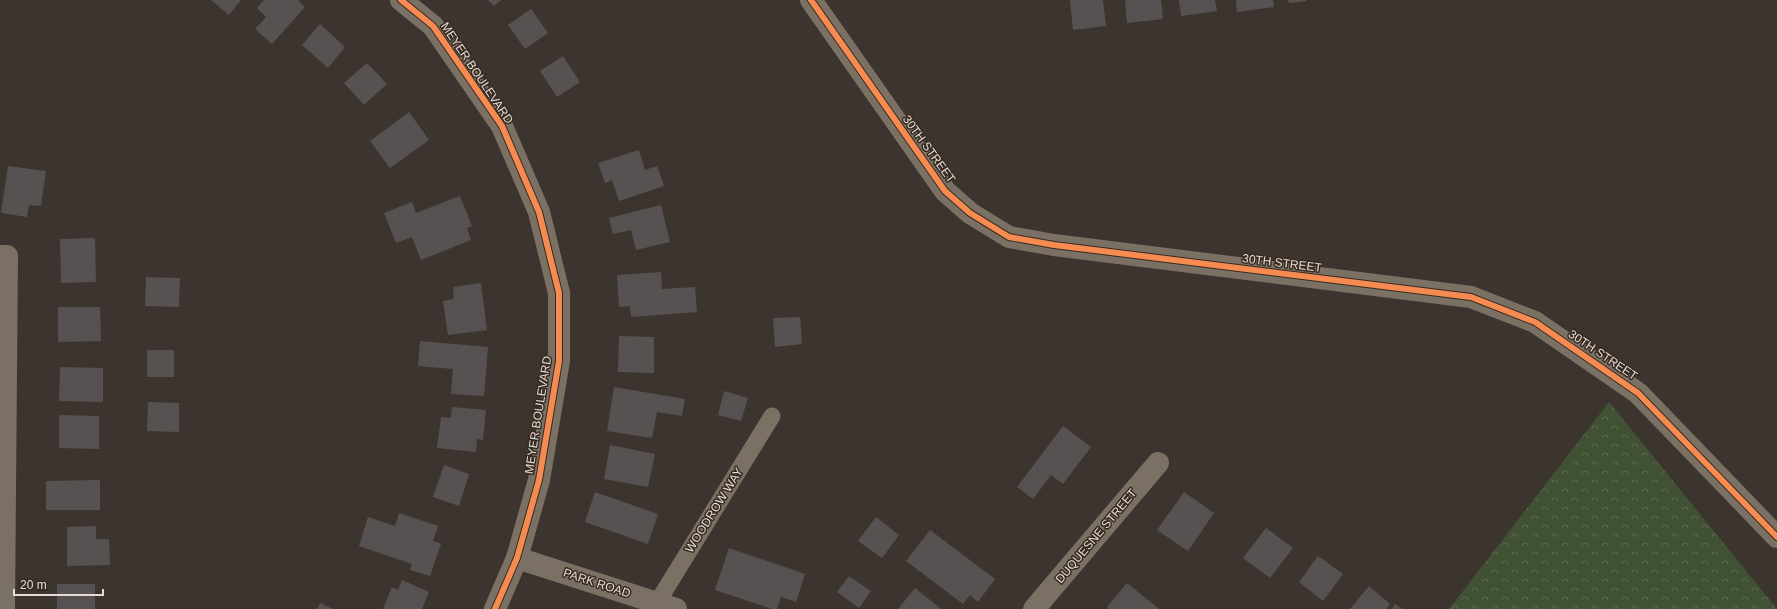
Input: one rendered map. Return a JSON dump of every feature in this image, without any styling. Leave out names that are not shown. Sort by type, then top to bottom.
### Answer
[{"type":"street","name":"MEYER BOULEVARD","points":[[401,0],[433,26],[460,63],[502,126],[539,212],[559,293],[559,361],[539,480],[517,558],[495,609]]},
{"type":"street","name":"30TH STREET","points":[[811,0],[945,191],[970,213],[1009,237],[1054,245],[1471,297],[1535,322],[1638,393],[1777,537]]},
{"type":"street","points":[[3,256],[4,609]]},
{"type":"street","name":"DUQUESNE STREET","points":[[1034,609],[1158,463]]},
{"type":"street","name":"PARK ROAD","points":[[517,558],[666,606]]},
{"type":"lane","name":"WOODROW WAY","points":[[666,606],[772,416]]},
{"type":"green space","points":[[1609,402],[1777,609],[1449,609]]},
{"type":"building","points":[[211,0],[241,0],[229,15]]},
{"type":"building","points":[[264,0],[298,0],[305,7],[272,44],[255,29],[266,17],[257,8]]},
{"type":"building","points":[[488,0],[501,0],[494,6]]},
{"type":"building","points":[[1070,0],[1103,0],[1106,26],[1073,30]]},
{"type":"building","points":[[1125,0],[1161,0],[1163,19],[1127,23]]},
{"type":"building","points":[[1179,0],[1215,0],[1217,11],[1181,16]]},
{"type":"building","points":[[1236,0],[1273,0],[1274,7],[1237,12]]},
{"type":"building","points":[[1288,0],[1306,0],[1306,1],[1289,3]]},
{"type":"building","points":[[531,9],[548,33],[525,49],[508,25]]},
{"type":"building","points":[[320,24],[345,47],[328,68],[302,45]]},
{"type":"building","points":[[563,56],[580,82],[557,97],[540,71]]},
{"type":"building","points":[[367,63],[387,84],[364,105],[344,83]]},
{"type":"building","points":[[409,112],[429,140],[390,168],[370,141]]},
{"type":"building","points":[[639,150],[645,170],[657,166],[664,186],[619,201],[612,180],[605,183],[598,163]]},
{"type":"building","points":[[8,166],[46,171],[41,206],[29,205],[27,217],[1,213]]},
{"type":"building","points":[[460,196],[472,226],[467,228],[471,240],[421,260],[412,237],[396,243],[384,213],[412,202],[416,213]]},
{"type":"building","points":[[661,205],[670,242],[636,250],[631,230],[613,234],[609,218]]},
{"type":"building","points":[[95,238],[96,282],[61,283],[60,239]]},
{"type":"building","points":[[661,272],[662,289],[695,287],[697,312],[631,317],[630,306],[619,307],[617,275]]},
{"type":"building","points":[[146,277],[180,278],[179,307],[145,306]]},
{"type":"building","points":[[481,283],[487,330],[448,335],[443,301],[454,299],[453,287]]},
{"type":"building","points":[[58,307],[100,307],[101,341],[58,342]]},
{"type":"building","points":[[800,317],[802,344],[775,347],[773,318]]},
{"type":"building","points":[[619,336],[654,337],[654,373],[618,372]]},
{"type":"building","points":[[420,341],[488,347],[484,396],[451,394],[453,369],[418,366]]},
{"type":"building","points":[[147,350],[174,350],[174,377],[147,377]]},
{"type":"building","points":[[60,367],[103,368],[103,402],[59,401]]},
{"type":"building","points":[[614,387],[685,399],[682,416],[657,412],[652,438],[607,431]]},
{"type":"building","points":[[724,391],[748,398],[741,421],[718,415]]},
{"type":"building","points":[[148,402],[179,403],[179,432],[147,431]]},
{"type":"building","points":[[452,407],[486,410],[483,440],[477,439],[476,452],[437,448],[441,417],[451,418]]},
{"type":"building","points":[[59,415],[99,416],[99,449],[59,448]]},
{"type":"building","points":[[1063,426],[1091,447],[1063,484],[1051,475],[1033,499],[1017,487]]},
{"type":"building","points":[[610,445],[655,454],[648,487],[604,479]]},
{"type":"building","points":[[444,465],[469,474],[459,506],[433,497]]},
{"type":"building","points":[[100,480],[100,510],[46,510],[46,481]]},
{"type":"building","points":[[595,492],[658,514],[648,544],[585,522]]},
{"type":"building","points":[[1184,492],[1214,513],[1188,551],[1157,530]]},
{"type":"building","points":[[399,513],[438,526],[433,541],[441,544],[430,576],[410,570],[412,564],[359,546],[368,517],[395,526]]},
{"type":"building","points":[[876,517],[899,535],[882,558],[858,541]]},
{"type":"building","points":[[96,526],[96,539],[109,539],[110,565],[67,566],[67,527]]},
{"type":"building","points":[[1266,528],[1293,548],[1270,578],[1243,558]]},
{"type":"building","points":[[930,530],[995,579],[978,602],[970,595],[963,604],[906,561]]},
{"type":"building","points":[[729,548],[805,574],[796,602],[781,597],[777,609],[772,609],[715,590]]},
{"type":"building","points":[[1318,556],[1343,574],[1323,601],[1299,582]]},
{"type":"building","points":[[849,576],[871,591],[859,608],[837,592]]},
{"type":"building","points":[[402,580],[429,592],[422,609],[383,609],[392,587],[398,590]]},
{"type":"building","points":[[1127,583],[1159,609],[1109,609],[1107,607]]},
{"type":"building","points":[[57,584],[95,584],[95,609],[57,609]]},
{"type":"building","points":[[1369,586],[1390,604],[1386,609],[1350,609]]},
{"type":"building","points":[[915,588],[941,609],[898,609]]},
{"type":"building","points":[[320,603],[333,609],[317,609]]},
{"type":"building","points":[[1395,604],[1402,609],[1392,609]]},
{"type":"cycle path","points":[[401,0],[433,26],[502,126],[539,212],[559,293],[559,361],[539,480],[517,558],[495,609]]},
{"type":"cycle path","points":[[811,0],[945,191],[970,213],[1009,237],[1054,245],[1471,297],[1535,322],[1638,393],[1777,537]]}]
